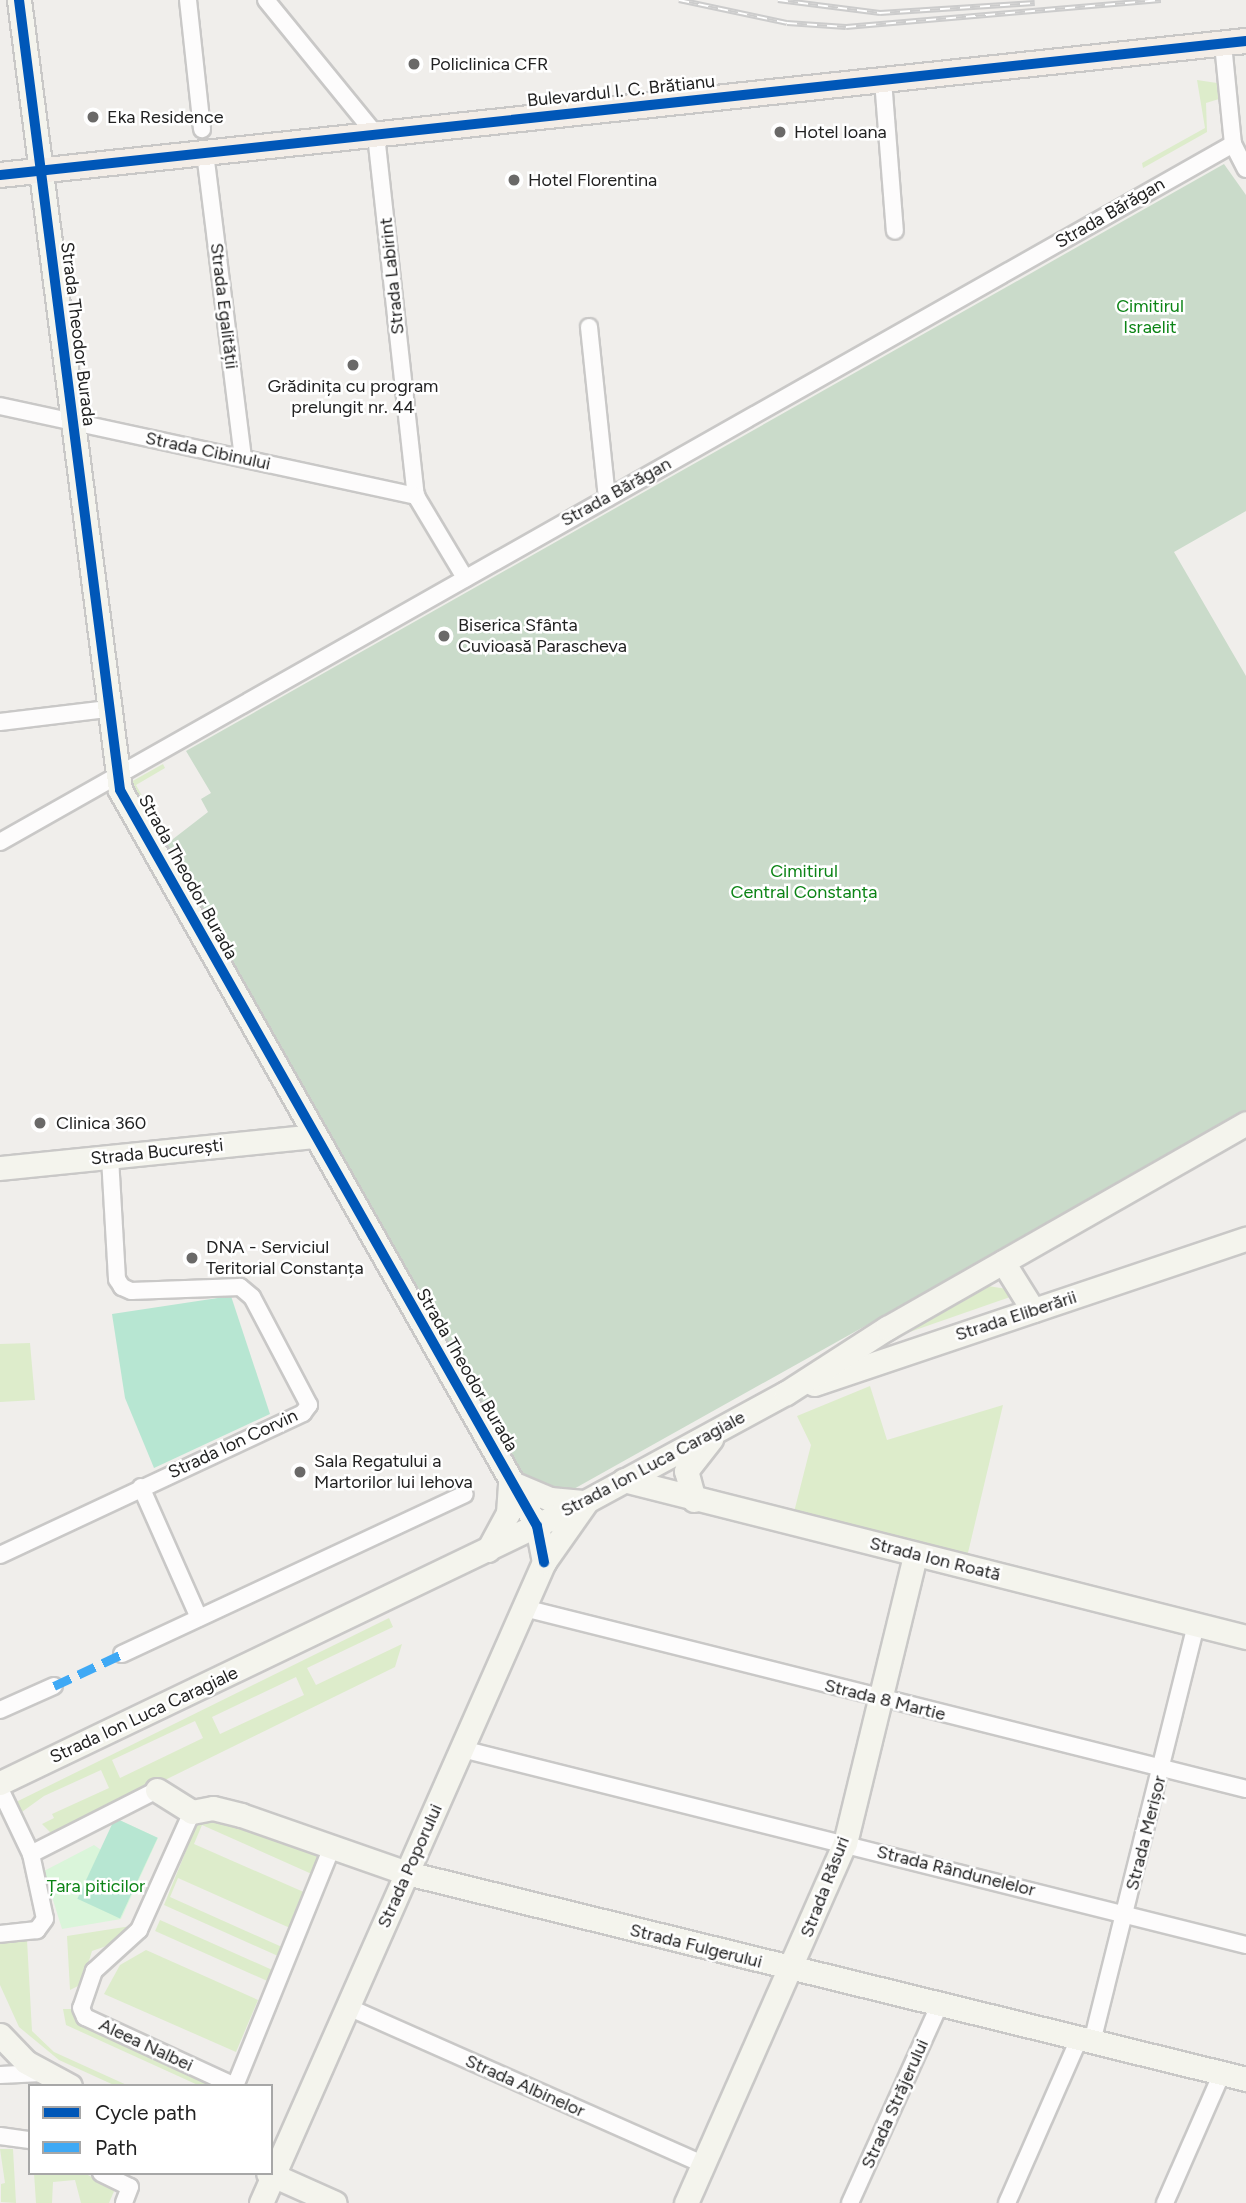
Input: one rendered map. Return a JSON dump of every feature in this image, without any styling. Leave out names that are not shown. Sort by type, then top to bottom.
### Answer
[{"type":"main road","name":"Bulevardul I. C. Brătianu","points":[[0,175],[40,171],[204,141],[376,135],[1234,43]]},
{"type":"street","name":"Strada Theodor Burada","points":[[19,0],[116,775],[123,798],[537,1526]]},
{"type":"street","name":"Strada Egalității","points":[[188,0],[243,458]]},
{"type":"street","points":[[266,0],[376,135]]},
{"type":"street","points":[[1234,43],[1233,144],[1246,169]]},
{"type":"street","points":[[883,80],[895,230]]},
{"type":"street","name":"Strada Labirint","points":[[376,135],[416,496],[465,578]]},
{"type":"street","name":"Strada Bărăgan","points":[[0,842],[1233,144]]},
{"type":"street","points":[[589,327],[607,498]]},
{"type":"street","name":"Strada Cibinului","points":[[0,406],[416,496]]},
{"type":"street","points":[[0,722],[108,709]]},
{"type":"street","name":"Strada Ion Luca Caragiale","points":[[0,1783],[585,1502],[786,1393],[1003,1262],[1246,1123]]},
{"type":"street","name":"Strada București","points":[[0,1168],[314,1136]]},
{"type":"street","name":"Strada Ion Corvin","points":[[0,1555],[303,1413],[309,1405],[306,1391],[252,1297],[240,1287],[131,1291],[122,1287],[117,1279],[110,1157]]},
{"type":"street","name":"Strada Eliberării","points":[[786,1393],[1246,1239]]},
{"type":"street","points":[[1003,1262],[1034,1310]]},
{"type":"street","points":[[694,1500],[686,1471],[720,1428]]},
{"type":"street","name":"Strada Ion Roată","points":[[624,1480],[694,1500],[1246,1637]]},
{"type":"street","points":[[487,1550],[508,1513],[510,1482],[550,1499],[585,1502]]},
{"type":"street","points":[[141,1487],[199,1618]]},
{"type":"street","points":[[122,1654],[465,1494]]},
{"type":"street","name":"Strada Poporului","points":[[273,2168],[348,2007],[544,1562],[585,1502]]},
{"type":"street","points":[[537,1526],[544,1562]]},
{"type":"street","name":"Strada Răsuri","points":[[686,2203],[793,1970],[845,1843],[915,1555]]},
{"type":"street","name":"Strada 8 Martie","points":[[524,1608],[1246,1789]]},
{"type":"street","name":"Strada Merișor","points":[[1007,2203],[1086,2040],[1125,1913],[1196,1624]]},
{"type":"street","points":[[0,1710],[54,1686]]},
{"type":"street","name":"Strada Rândunelelor","points":[[462,1749],[1246,1945]]},
{"type":"street","points":[[0,1789],[31,1854],[45,1919],[37,1930],[0,1934]]},
{"type":"street","points":[[31,1854],[157,1790],[191,1812]]},
{"type":"street","name":"Strada Fulgerului","points":[[191,1812],[213,1808],[241,1815],[407,1873],[793,1970],[1246,2079]]},
{"type":"street","name":"Aleea Nalbei","points":[[191,1812],[139,1930],[94,1970],[80,2008],[85,2017],[230,2084]]},
{"type":"street","name":"Aleea Nalbei","points":[[235,2084],[332,1847]]},
{"type":"street","name":"Strada Străjerului","points":[[850,2203],[940,2004]]},
{"type":"street","name":"Strada Albinelor","points":[[348,2007],[703,2164]]},
{"type":"street","points":[[0,2035],[42,2073],[67,2084]]},
{"type":"street","points":[[0,2075],[42,2073]]},
{"type":"street","points":[[1165,2203],[1223,2073]]},
{"type":"street","points":[[0,2136],[28,2140]]},
{"type":"street","points":[[105,2175],[130,2187],[124,2203]]},
{"type":"street","name":"Strada Poporului","points":[[261,2203],[270,2175]]},
{"type":"street","points":[[272,2175],[335,2203]]},
{"type":"green space","points":[[1197,80],[1217,83],[1219,99],[1206,103],[1207,132],[1143,168],[1142,163],[1205,128]]},
{"type":"green space","name":"Cimitirul Central Constanța","points":[[1224,164],[1246,195],[1246,511],[1174,552],[1246,676],[1246,1113],[563,1495],[523,1477],[164,846],[208,812],[201,799],[211,793],[186,751]]},
{"type":"green space","points":[[163,764],[165,768],[136,785],[151,812],[147,815],[129,783]]},
{"type":"green space","points":[[988,1286],[1007,1289],[1013,1296],[901,1335]]},
{"type":"green space","points":[[231,1296],[270,1414],[154,1468],[125,1398],[112,1314]]},
{"type":"green space","points":[[30,1343],[35,1400],[0,1402],[0,1344]]},
{"type":"green space","points":[[870,1386],[887,1440],[1003,1405],[967,1557],[793,1516],[811,1445],[797,1416]]},
{"type":"green space","points":[[389,1618],[393,1627],[307,1668],[316,1685],[402,1644],[395,1667],[53,1835],[42,1824],[54,1818],[52,1814],[109,1788],[101,1770],[44,1796],[19,1814],[14,1803]],"holes":[[[296,1677],[304,1695],[220,1734],[212,1717]],[[195,1721],[203,1738],[120,1778],[112,1760]]]},
{"type":"green space","points":[[211,1816],[323,1856],[314,1875],[202,1825],[194,1844],[306,1893],[290,1928],[178,1878],[170,1897],[282,1947],[278,1956],[164,1905],[196,1826]]},
{"type":"green space","name":"Țara piticilor","points":[[115,1818],[158,1838],[121,1919],[62,1929],[44,1871],[94,1845],[101,1850]]},
{"type":"green space","points":[[115,1818],[158,1838],[120,1919],[77,1899]]},
{"type":"green space","points":[[160,1920],[272,1970],[267,1981],[155,1931]]},
{"type":"green space","points":[[131,1926],[118,1942],[92,1951],[82,1984],[70,1990],[67,1936]]},
{"type":"green space","points":[[27,1940],[32,2031],[54,2052],[125,2084],[112,2084],[59,2060],[19,2027],[0,1985],[0,1942]]},
{"type":"green space","points":[[146,1950],[258,2000],[236,2052],[104,1994],[120,1965]]},
{"type":"green space","points":[[63,2009],[73,2009],[83,2023],[215,2084],[196,2084],[66,2025]]},
{"type":"green space","points":[[0,2149],[13,2149],[16,2203],[1,2202],[1,2184],[5,2183]]},
{"type":"green space","points":[[34,2175],[88,2175],[115,2189],[109,2203],[81,2203],[75,2180],[53,2182],[52,2203],[36,2203]]},
{"type":"railway","points":[[679,0],[787,23],[846,27],[1161,0]]},
{"type":"railway","points":[[778,0],[880,13],[1035,3]]},
{"type":"marked path","points":[[54,1686],[122,1654]]},
{"type":"cycle path","points":[[19,0],[120,790],[537,1526],[544,1562]]},
{"type":"cycle path","points":[[0,175],[1246,41]]},
{"type":"place","name":"Policlinica CFR","points":[[414,64]]},
{"type":"place","name":"Eka Residence","points":[[93,117]]},
{"type":"place","name":"Hotel Ioana","points":[[780,132]]},
{"type":"place","name":"Hotel Florentina","points":[[514,180]]},
{"type":"place","name":"Grădinița cu program prelungit nr. 44","points":[[353,365]]},
{"type":"place","name":"Biserica Sfânta Cuvioasă Parascheva","points":[[444,636]]},
{"type":"place","name":"Clinica 360","points":[[40,1123]]},
{"type":"place","name":"DNA - Serviciul Teritorial Constanța","points":[[192,1258]]},
{"type":"place","name":"Sala Regatului a Martorilor lui Iehova","points":[[300,1472]]},
{"type":"park label","name":"Cimitirul Israelit","points":[[1150,317]]}]
